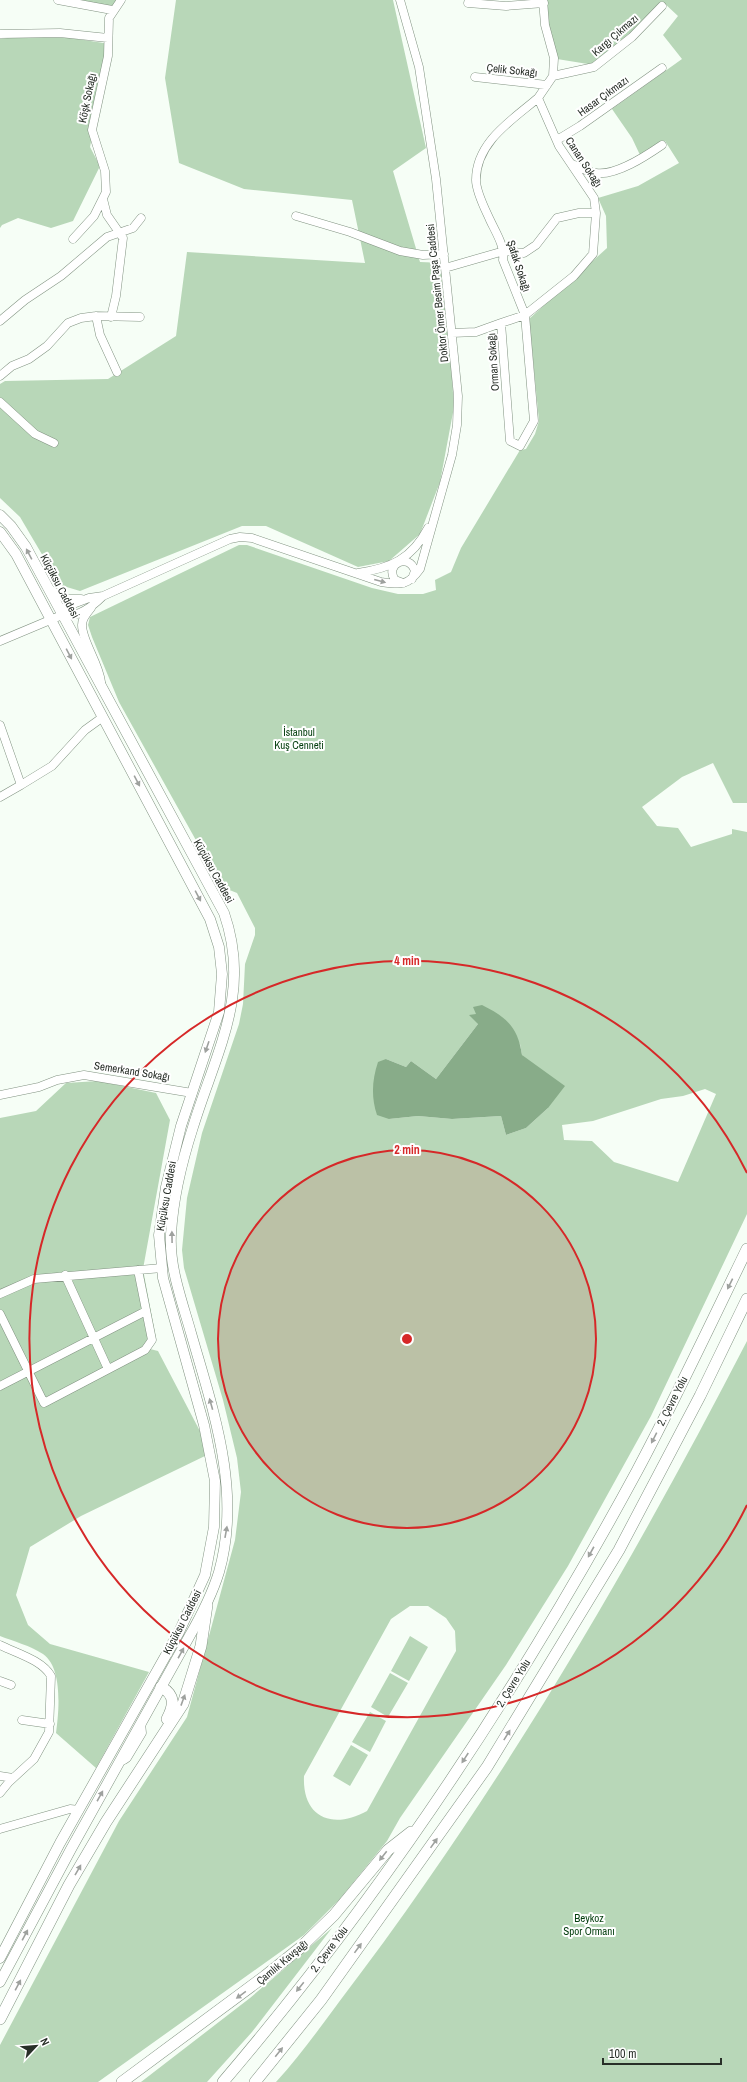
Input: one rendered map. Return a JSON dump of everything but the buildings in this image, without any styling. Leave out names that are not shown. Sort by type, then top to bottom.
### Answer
[{"type":"highway","name":"2. Çevre Yolu","points":[[223,2082],[304,1982],[424,1822],[490,1720],[558,1610],[638,1470],[747,1248]]},
{"type":"highway","name":"2. Çevre Yolu","points":[[255,2082],[321,2000],[487,1767],[619,1550],[700,1396],[747,1299]]},
{"type":"highway","points":[[131,1782],[183,1704],[200,1646],[207,1605]]},
{"type":"highway","points":[[0,2019],[69,1885],[131,1782],[169,1714],[173,1704],[172,1697],[168,1691],[162,1687]]},
{"type":"highway","name":"Çamlık Kavşağı","points":[[122,2082],[265,1976],[300,1948],[334,1915],[388,1850],[424,1822]]},
{"type":"main road","name":"Küçüksu Caddesi","points":[[0,516],[11,526],[26,547],[136,754],[224,913],[234,946],[235,974],[231,1014],[192,1129],[177,1189],[171,1235],[174,1266],[216,1422],[227,1480],[227,1527],[219,1571],[207,1605],[119,1762],[0,1982]]},
{"type":"main road","name":"Küçüksu Caddesi","points":[[0,532],[22,566],[103,716],[212,924],[219,947],[222,974],[219,1012],[181,1126],[166,1187],[159,1235],[163,1278],[204,1425],[215,1481],[214,1527],[205,1575],[179,1632],[146,1688],[79,1810],[0,1958]]},
{"type":"main road","points":[[22,566],[32,571],[53,611],[62,615]]},
{"type":"main road","points":[[125,759],[136,754]]},
{"type":"main road","points":[[214,1028],[225,1032]]},
{"type":"main road","points":[[192,1092],[203,1096]]},
{"type":"main road","points":[[162,1268],[174,1266]]},
{"type":"main road","points":[[215,1494],[227,1491]]},
{"type":"main road","points":[[146,1688],[162,1687]]},
{"type":"main road","points":[[79,1810],[90,1815]]},
{"type":"street","points":[[58,0],[112,10],[121,0]]},
{"type":"street","name":"Doktor Ömer Besim Paşa Caddesi","points":[[400,0],[419,67],[436,179],[458,396],[457,425],[452,455],[435,514],[424,561],[420,569],[408,582]]},
{"type":"street","points":[[468,3],[506,6],[544,2],[545,25],[554,58],[553,76],[538,98]]},
{"type":"street","name":"Kargı Çıkmazı","points":[[553,76],[594,67],[632,37],[662,6]]},
{"type":"street","name":"Köşk Sokağı","points":[[73,239],[94,216],[106,192],[105,171],[92,130],[108,56],[109,18],[112,10]]},
{"type":"street","points":[[0,34],[60,33],[108,38]]},
{"type":"street","name":"Hasar Çıkmazı","points":[[557,140],[580,126],[662,68]]},
{"type":"street","name":"Çelik Sokağı","points":[[475,77],[548,85]]},
{"type":"street","name":"Canan Sokağı","points":[[525,315],[574,276],[593,254],[596,213],[594,198],[557,140],[538,98]]},
{"type":"street","name":"Şafak Sokağı","points":[[520,446],[534,421],[525,315],[503,260],[504,251],[485,210],[476,181],[479,164],[489,141],[538,98]]},
{"type":"street","points":[[572,164],[596,173],[616,170],[642,159],[662,145]]},
{"type":"street","points":[[103,199],[107,215],[123,238],[116,296],[111,317]]},
{"type":"street","points":[[445,268],[504,251],[524,253],[536,244],[557,218],[579,212],[596,213]]},
{"type":"street","points":[[296,216],[350,232],[400,251],[423,255],[444,254]]},
{"type":"street","points":[[0,321],[25,300],[61,276],[107,237],[133,228],[141,218]]},
{"type":"street","points":[[501,323],[525,315]]},
{"type":"street","points":[[96,316],[100,335],[117,372]]},
{"type":"street","points":[[0,376],[12,366],[29,359],[47,346],[68,323],[81,318],[96,316],[140,317]]},
{"type":"street","name":"Orman Sokağı","points":[[452,333],[476,332],[501,323],[510,441],[520,446]]},
{"type":"street","points":[[0,402],[35,434],[54,443]]},
{"type":"street","points":[[408,582],[398,582],[393,577],[392,569],[413,550],[424,537],[435,514]]},
{"type":"street","points":[[48,588],[56,594],[72,600],[104,596],[230,539],[240,537],[252,538],[381,582],[398,584],[408,582],[415,570],[412,564],[406,561],[398,562],[378,570],[356,573]]},
{"type":"street","points":[[102,689],[99,670],[82,625],[85,615],[104,596]]},
{"type":"street","points":[[62,615],[65,607],[89,598]]},
{"type":"street","points":[[0,641],[62,615],[70,616],[93,606]]},
{"type":"street","points":[[0,797],[52,766],[85,730],[103,716]]},
{"type":"street","points":[[0,725],[3,740],[21,785]]},
{"type":"street","name":"Semerkand Sokağı","points":[[0,1095],[39,1087],[57,1080],[84,1075],[192,1092]]},
{"type":"street","points":[[0,1294],[34,1279],[65,1275],[162,1268]]},
{"type":"street","points":[[0,1314],[44,1403],[145,1350],[152,1340],[138,1270]]},
{"type":"street","points":[[65,1275],[108,1369]]},
{"type":"street","points":[[0,1386],[146,1311]]},
{"type":"street","points":[[0,1645],[33,1660],[48,1670],[51,1676],[49,1732],[34,1759],[13,1778],[0,1793]]},
{"type":"street","points":[[0,1681],[11,1685]]},
{"type":"street","points":[[22,1720],[50,1724]]},
{"type":"street","points":[[0,1776],[13,1778]]},
{"type":"street","points":[[0,1829],[70,1809],[79,1810]]},
{"type":"green space","points":[[58,0],[122,0],[110,8]]},
{"type":"green space","points":[[176,0],[393,0],[426,148],[393,171],[420,262],[444,263],[454,407],[440,482],[420,534],[389,561],[358,567],[266,526],[242,526],[80,591],[60,585],[20,517],[0,498],[0,384],[5,381],[108,379],[176,336],[187,252],[365,263],[352,200],[244,189],[179,163],[165,78]]},
{"type":"green space","name":"İstanbul Kuş Cenneti","points":[[546,0],[747,0],[747,803],[733,803],[713,763],[682,777],[642,807],[657,826],[678,828],[691,847],[732,834],[732,829],[747,832],[747,1214],[651,1416],[568,1566],[506,1665],[400,1818],[387,1841],[339,1900],[304,1935],[98,2082],[0,2082],[0,2045],[119,1821],[187,1717],[235,1540],[241,1492],[237,1458],[223,1400],[184,1268],[182,1250],[187,1198],[202,1133],[239,1024],[243,1004],[245,964],[255,935],[255,928],[237,893],[222,887],[119,702],[92,637],[88,625],[90,617],[239,545],[247,545],[372,588],[398,594],[423,594],[436,590],[435,580],[451,572],[461,548],[520,450],[526,449],[535,434],[539,421],[529,319],[607,248],[606,216],[598,198],[638,186],[679,163],[665,141],[640,155],[632,138],[612,109],[682,59],[663,35],[678,16],[663,2],[631,35],[594,65],[557,59],[547,25]],"holes":[[[476,1014],[520,1044],[522,1055],[548,1108],[526,1128],[506,1135],[501,1116],[452,1119],[418,1116],[389,1119],[386,1059],[406,1067],[411,1061],[436,1079],[478,1024]],[[705,1089],[716,1094],[678,1182],[614,1162],[592,1141],[564,1140],[562,1125],[593,1121],[661,1099],[683,1096]],[[410,1606],[428,1606],[446,1618],[455,1631],[456,1651],[367,1811],[354,1817],[343,1819],[332,1819],[322,1816],[314,1811],[308,1802],[304,1776],[391,1619]]]},
{"type":"green space","points":[[29,35],[71,38],[110,44],[90,147],[100,166],[73,221],[51,228],[18,218],[2,225],[0,228],[0,39]]},
{"type":"green space","points":[[98,1081],[156,1093],[170,1120],[143,1269],[156,1339],[150,1349],[158,1351],[202,1435],[207,1455],[81,1516],[30,1547],[16,1595],[28,1625],[50,1644],[149,1672],[96,1768],[56,1733],[58,1713],[57,1679],[54,1669],[49,1661],[43,1654],[0,1636],[0,1118],[36,1111],[66,1083]]},
{"type":"green space","name":"Beykoz Spor Ormanı","points":[[747,1341],[747,2082],[276,2082],[309,2043],[406,1912],[471,1816],[556,1684],[673,1480]]},
{"type":"green space","points":[[410,1636],[428,1647],[409,1681],[391,1671]]},
{"type":"green space","points":[[390,1673],[408,1683],[388,1717],[371,1707]]},
{"type":"green space","points":[[370,1712],[386,1721],[370,1752],[352,1742]]},
{"type":"green space","points":[[351,1745],[368,1755],[350,1786],[333,1776]]},
{"type":"green space","points":[[332,1928],[252,2032],[207,2082],[141,2082],[250,1998]]},
{"type":"shaded area","points":[[482,1005],[498,1014],[510,1024],[517,1037],[522,1055],[565,1086],[548,1108],[526,1128],[506,1135],[501,1116],[452,1119],[418,1116],[389,1119],[377,1115],[373,1088],[374,1075],[378,1062],[386,1059],[406,1067],[411,1061],[436,1079],[478,1024],[469,1015],[476,1014],[473,1007]]}]
